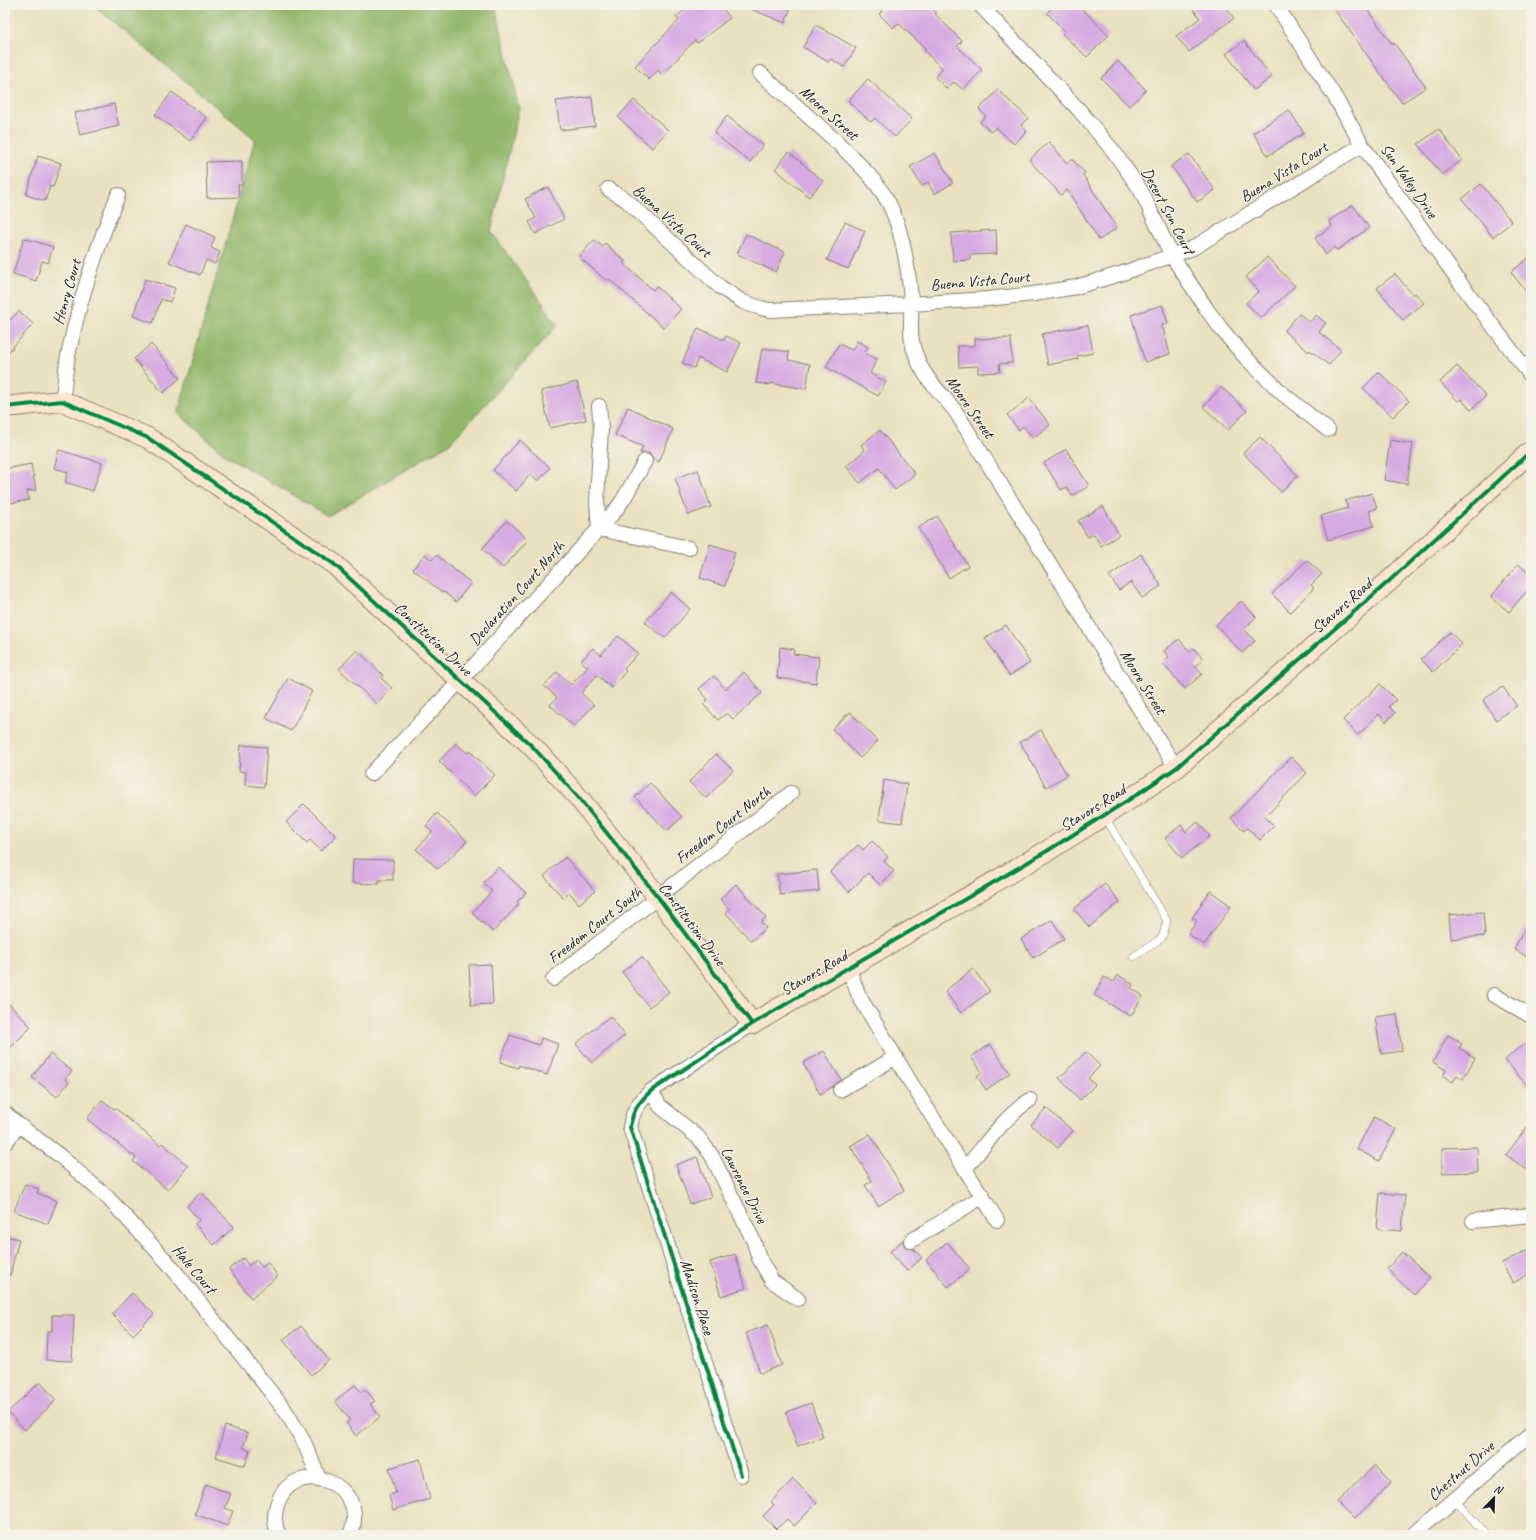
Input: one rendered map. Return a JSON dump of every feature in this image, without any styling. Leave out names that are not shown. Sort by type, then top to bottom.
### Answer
[{"type":"street","name":"Desert Sun Court","points":[[980,5],[1080,111],[1114,152],[1140,189],[1172,256],[1208,311],[1246,358],[1283,394],[1328,430]]},
{"type":"street","name":"Sun Valley Drive","points":[[1276,5],[1335,97],[1362,145],[1501,339],[1529,371]]},
{"type":"street","name":"Moore Street","points":[[760,73],[865,169],[884,194],[893,212],[904,246],[911,304],[910,330],[912,344],[917,360],[956,412],[1176,768]]},
{"type":"street","name":"Buena Vista Court","points":[[608,189],[625,199],[720,287],[743,302],[770,310],[911,304],[1010,297],[1076,288],[1172,256],[1193,248],[1362,145]]},
{"type":"street","name":"Henry Court","points":[[62,401],[68,357],[80,304],[91,267],[118,195]]},
{"type":"street","points":[[5,408],[62,401]]},
{"type":"street","name":"Constitution Drive","points":[[62,401],[148,438],[334,564],[461,680],[538,753],[578,798],[658,898],[752,1024]]},
{"type":"street","points":[[598,406],[601,428],[597,501],[599,529],[689,548]]},
{"type":"street","name":"Stavors Road","points":[[630,1127],[632,1114],[639,1103],[651,1091],[752,1024],[1047,851],[1176,768],[1438,537],[1531,451]]},
{"type":"street","name":"Declaration Court North","points":[[371,774],[461,680],[599,529],[623,500],[645,462]]},
{"type":"street","name":"Freedom Court North","points":[[658,898],[791,793]]},
{"type":"street","name":"Freedom Court South","points":[[552,979],[658,898]]},
{"type":"street","points":[[848,968],[860,996],[896,1057],[997,1220]]},
{"type":"street","points":[[1494,995],[1531,1016]]},
{"type":"street","points":[[840,1090],[896,1057]]},
{"type":"street","name":"Lawrence Drive","points":[[651,1091],[660,1106],[699,1138],[712,1156],[754,1242],[759,1258],[772,1281],[798,1299]]},
{"type":"street","points":[[965,1169],[1015,1110],[1030,1100]]},
{"type":"street","name":"Hale Court","points":[[5,1113],[60,1156],[108,1198],[170,1265],[285,1410],[303,1440],[318,1478]]},
{"type":"street","points":[[5,1143],[19,1125]]},
{"type":"street","name":"Madison Place","points":[[630,1127],[741,1475]]},
{"type":"street","points":[[911,1241],[983,1196]]},
{"type":"street","points":[[1474,1222],[1531,1215]]},
{"type":"street","name":"Chestnut Drive","points":[[1413,1535],[1531,1434]]},
{"type":"street","points":[[279,1535],[275,1521],[275,1511],[278,1501],[290,1486],[308,1478],[318,1478],[337,1485],[350,1500],[354,1519],[350,1535]]},
{"type":"lane","points":[[1104,815],[1167,921],[1162,938],[1133,957]]},
{"type":"lane","points":[[1455,1499],[1486,1535]]},
{"type":"green space","points":[[93,5],[495,5],[519,108],[491,231],[558,325],[449,444],[328,516],[225,455],[178,413],[255,139]]},
{"type":"building","points":[[691,5],[720,5],[730,18],[697,43],[695,40],[662,75],[658,70],[649,80],[635,66],[679,20],[676,17]]},
{"type":"building","points":[[741,5],[792,5],[785,23]]},
{"type":"building","points":[[888,5],[928,5],[962,41],[957,46],[982,70],[963,90],[954,82],[947,89],[935,77],[943,69],[924,51],[926,49],[898,23],[893,28],[879,14]]},
{"type":"building","points":[[1055,5],[1078,5],[1109,35],[1087,57],[1062,34],[1065,31],[1047,13]]},
{"type":"building","points":[[1190,5],[1224,5],[1234,18],[1189,52],[1176,36],[1200,18]]},
{"type":"building","points":[[1331,5],[1364,5],[1426,87],[1402,103]]},
{"type":"building","points":[[816,25],[856,48],[844,67],[831,59],[828,62],[803,47]]},
{"type":"building","points":[[1244,41],[1272,77],[1254,90],[1226,54]]},
{"type":"building","points":[[1118,61],[1146,90],[1129,106],[1101,78]]},
{"type":"building","points":[[868,79],[912,119],[895,137],[875,118],[871,122],[848,101]]},
{"type":"building","points":[[998,90],[1028,118],[1021,125],[1027,131],[1014,144],[996,127],[991,132],[980,122],[986,116],[979,109]]},
{"type":"building","points":[[172,92],[207,118],[190,141],[155,115]]},
{"type":"building","points":[[592,97],[595,126],[560,130],[556,101]]},
{"type":"building","points":[[634,100],[668,130],[652,148],[618,117]]},
{"type":"building","points":[[114,104],[119,126],[80,135],[75,113]]},
{"type":"building","points":[[1289,110],[1304,133],[1268,156],[1253,133]]},
{"type":"building","points":[[727,116],[763,145],[750,162],[714,133]]},
{"type":"building","points":[[1439,129],[1462,160],[1442,175],[1418,144]]},
{"type":"building","points":[[1049,142],[1067,163],[1072,159],[1085,173],[1083,175],[1117,228],[1099,240],[1067,190],[1061,195],[1029,160]]},
{"type":"building","points":[[789,152],[823,181],[809,197],[775,169]]},
{"type":"building","points":[[935,153],[953,183],[934,194],[928,182],[922,186],[910,167]]},
{"type":"building","points":[[1189,154],[1215,190],[1197,202],[1171,166]]},
{"type":"building","points":[[38,156],[61,163],[53,187],[50,186],[45,201],[26,195]]},
{"type":"building","points":[[242,161],[242,185],[238,185],[239,197],[207,198],[206,162]]},
{"type":"building","points":[[1481,184],[1512,222],[1493,237],[1462,199]]},
{"type":"building","points":[[548,187],[564,219],[535,234],[529,222],[536,218],[525,199]]},
{"type":"building","points":[[1353,205],[1369,228],[1337,250],[1334,247],[1326,255],[1315,238],[1332,226],[1329,221]]},
{"type":"building","points":[[845,222],[865,231],[848,269],[827,260]]},
{"type":"building","points":[[186,224],[215,237],[211,248],[220,252],[215,264],[206,260],[200,275],[169,262]]},
{"type":"building","points":[[996,230],[997,254],[970,255],[970,260],[953,261],[951,233]]},
{"type":"building","points":[[746,234],[785,252],[776,272],[737,254]]},
{"type":"building","points":[[24,238],[53,247],[48,263],[42,261],[36,281],[13,274]]},
{"type":"building","points":[[594,240],[603,247],[605,243],[625,261],[623,263],[653,290],[656,286],[681,309],[664,328],[609,279],[607,281],[579,257]]},
{"type":"building","points":[[1531,256],[1531,298],[1511,272]]},
{"type":"building","points":[[1267,257],[1295,286],[1261,318],[1246,303],[1259,291],[1246,277]]},
{"type":"building","points":[[1395,274],[1413,295],[1415,293],[1424,303],[1403,320],[1377,288]]},
{"type":"building","points":[[145,279],[175,288],[170,302],[161,299],[153,323],[133,316]]},
{"type":"building","points":[[1162,305],[1168,323],[1162,325],[1170,354],[1145,362],[1131,315]]},
{"type":"building","points":[[19,311],[33,324],[5,356],[5,325]]},
{"type":"building","points":[[1299,314],[1310,322],[1316,315],[1326,323],[1319,332],[1341,350],[1329,365],[1310,350],[1309,352],[1284,331]]},
{"type":"building","points":[[1088,325],[1093,353],[1077,356],[1078,359],[1048,365],[1042,334]]},
{"type":"building","points":[[698,328],[724,340],[726,336],[741,343],[727,372],[698,358],[694,368],[682,363]]},
{"type":"building","points":[[1011,338],[1012,363],[999,364],[1000,372],[978,373],[978,366],[959,367],[958,346],[975,346],[975,339]]},
{"type":"building","points":[[857,341],[868,347],[865,353],[877,359],[870,373],[886,382],[878,396],[826,367],[839,344],[852,350]]},
{"type":"building","points":[[151,344],[180,378],[163,393],[134,359]]},
{"type":"building","points":[[762,348],[789,352],[788,360],[810,364],[806,389],[770,383],[770,385],[756,383]]},
{"type":"building","points":[[1457,366],[1486,396],[1471,410],[1461,399],[1458,401],[1440,382]]},
{"type":"building","points":[[1379,372],[1409,401],[1393,417],[1363,388]]},
{"type":"building","points":[[577,382],[586,420],[550,428],[541,391]]},
{"type":"building","points":[[1221,387],[1247,411],[1228,430],[1203,407]]},
{"type":"building","points":[[1029,398],[1050,425],[1033,438],[1023,426],[1019,430],[1007,415]]},
{"type":"building","points":[[628,407],[673,429],[659,462],[653,459],[649,453],[640,453],[643,447],[615,435]]},
{"type":"building","points":[[880,430],[915,474],[895,490],[879,468],[860,483],[846,466],[865,450],[861,445]]},
{"type":"building","points":[[1260,437],[1298,476],[1281,492],[1243,453]]},
{"type":"building","points":[[520,440],[550,468],[538,481],[531,474],[516,491],[493,470]]},
{"type":"building","points":[[1390,440],[1413,444],[1407,484],[1384,480]]},
{"type":"building","points":[[1066,449],[1089,486],[1072,496],[1067,487],[1061,490],[1044,463]]},
{"type":"building","points":[[59,450],[102,463],[93,491],[65,482],[68,472],[54,468]]},
{"type":"building","points":[[31,464],[36,490],[27,491],[29,500],[5,504],[5,469]]},
{"type":"building","points":[[698,470],[711,507],[688,515],[675,478]]},
{"type":"building","points":[[1372,493],[1377,508],[1369,511],[1374,526],[1328,540],[1321,516],[1348,508],[1345,501]]},
{"type":"building","points":[[1103,506],[1119,535],[1101,546],[1094,534],[1088,537],[1078,521]]},
{"type":"building","points":[[937,516],[968,566],[949,578],[918,528]]},
{"type":"building","points":[[507,521],[528,540],[503,568],[482,549]]},
{"type":"building","points":[[710,544],[735,552],[725,586],[700,578]]},
{"type":"building","points":[[425,554],[432,560],[436,555],[471,583],[456,602],[413,569]]},
{"type":"building","points":[[1141,554],[1161,586],[1142,598],[1131,582],[1119,590],[1109,576]]},
{"type":"building","points":[[1307,560],[1322,574],[1311,585],[1314,588],[1290,612],[1272,594]]},
{"type":"building","points":[[1518,564],[1531,575],[1531,586],[1509,612],[1491,597]]},
{"type":"building","points":[[671,592],[690,609],[665,638],[645,622]]},
{"type":"building","points":[[1241,601],[1256,617],[1244,629],[1255,641],[1242,653],[1216,625]]},
{"type":"building","points":[[1006,625],[1030,663],[1009,676],[985,638]]},
{"type":"building","points":[[1450,632],[1462,644],[1433,672],[1421,659]]},
{"type":"building","points":[[618,636],[638,653],[624,669],[626,671],[612,688],[597,675],[581,693],[594,705],[574,726],[550,705],[557,697],[544,686],[557,672],[571,685],[588,667],[581,661],[593,648],[601,655]]},
{"type":"building","points":[[1179,639],[1190,652],[1194,648],[1203,659],[1195,666],[1202,674],[1185,689],[1162,663],[1169,657],[1164,651]]},
{"type":"building","points":[[780,647],[794,649],[793,654],[819,657],[816,683],[777,678]]},
{"type":"building","points":[[357,650],[383,675],[381,678],[392,688],[377,704],[339,669]]},
{"type":"building","points":[[744,672],[762,693],[733,719],[727,713],[718,720],[703,704],[708,699],[699,689],[714,676],[726,689]]},
{"type":"building","points":[[288,678],[312,691],[291,731],[266,718]]},
{"type":"building","points":[[1380,684],[1396,700],[1389,706],[1395,713],[1386,722],[1379,714],[1358,735],[1343,720]]},
{"type":"building","points":[[1503,687],[1517,706],[1496,720],[1483,700]]},
{"type":"building","points":[[850,712],[878,741],[860,758],[832,729]]},
{"type":"building","points":[[1041,730],[1067,775],[1046,787],[1020,742]]},
{"type":"building","points":[[456,743],[467,753],[470,751],[495,775],[474,796],[439,761]]},
{"type":"building","points":[[241,745],[267,747],[264,787],[245,785],[246,772],[239,771]]},
{"type":"building","points":[[716,754],[733,770],[706,798],[689,782]]},
{"type":"building","points":[[1291,757],[1307,773],[1265,817],[1274,826],[1260,840],[1247,828],[1244,831],[1231,818]]},
{"type":"building","points":[[884,780],[907,784],[902,823],[879,820]]},
{"type":"building","points":[[650,783],[682,817],[667,831],[635,797]]},
{"type":"building","points":[[304,804],[336,836],[321,851],[310,840],[307,843],[286,822]]},
{"type":"building","points":[[437,813],[467,841],[438,869],[416,849],[432,832],[426,826]]},
{"type":"building","points":[[1198,822],[1210,836],[1182,858],[1165,838],[1181,825],[1186,832]]},
{"type":"building","points":[[872,841],[888,857],[884,861],[894,871],[880,885],[868,873],[849,892],[830,872],[858,845],[863,850]]},
{"type":"building","points":[[565,857],[595,891],[579,904],[569,892],[563,898],[544,876]]},
{"type":"building","points":[[353,859],[393,860],[393,880],[379,880],[379,884],[352,883]]},
{"type":"building","points":[[498,867],[526,893],[517,902],[519,904],[493,932],[472,913],[492,891],[483,883]]},
{"type":"building","points":[[817,870],[819,891],[780,895],[777,874]]},
{"type":"building","points":[[736,884],[766,917],[761,922],[766,928],[751,941],[726,913],[729,909],[720,899]]},
{"type":"building","points":[[1105,884],[1120,902],[1089,927],[1074,909]]},
{"type":"building","points":[[1210,891],[1231,906],[1204,945],[1188,934],[1197,921],[1192,918]]},
{"type":"building","points":[[1483,912],[1485,936],[1451,939],[1449,915]]},
{"type":"building","points":[[1531,917],[1531,959],[1514,949]]},
{"type":"building","points":[[1052,920],[1064,939],[1033,958],[1021,939]]},
{"type":"building","points":[[642,957],[669,992],[649,1007],[622,972]]},
{"type":"building","points":[[491,964],[493,1004],[471,1005],[469,965]]},
{"type":"building","points":[[973,969],[990,991],[961,1013],[945,991]]},
{"type":"building","points":[[1118,975],[1133,984],[1131,988],[1143,996],[1131,1016],[1094,995],[1104,977],[1114,982]]},
{"type":"building","points":[[5,1000],[31,1027],[5,1053]]},
{"type":"building","points":[[1397,1014],[1402,1051],[1381,1054],[1375,1017]]},
{"type":"building","points":[[610,1016],[625,1035],[592,1063],[576,1044]]},
{"type":"building","points":[[510,1035],[539,1045],[541,1038],[558,1044],[547,1075],[519,1065],[518,1068],[500,1062]]},
{"type":"building","points":[[1448,1035],[1462,1044],[1459,1048],[1475,1058],[1463,1079],[1457,1075],[1453,1082],[1443,1076],[1446,1070],[1433,1062]]},
{"type":"building","points":[[990,1044],[1010,1073],[986,1090],[977,1076],[982,1072],[971,1057]]},
{"type":"building","points":[[1523,1044],[1531,1052],[1531,1090],[1505,1060]]},
{"type":"building","points":[[824,1051],[841,1080],[820,1094],[803,1063]]},
{"type":"building","points":[[1086,1052],[1100,1066],[1088,1078],[1095,1085],[1080,1100],[1059,1078]]},
{"type":"building","points":[[50,1054],[72,1071],[65,1079],[69,1082],[57,1097],[32,1077]]},
{"type":"building","points":[[102,1100],[114,1109],[115,1108],[160,1145],[162,1143],[188,1166],[168,1190],[133,1161],[136,1158],[87,1119]]},
{"type":"building","points":[[1046,1108],[1073,1131],[1058,1148],[1031,1125]]},
{"type":"building","points":[[1374,1117],[1396,1129],[1379,1161],[1357,1149]]},
{"type":"building","points":[[1531,1122],[1531,1173],[1506,1155]]},
{"type":"building","points":[[870,1134],[904,1190],[878,1206],[865,1185],[872,1181],[850,1146]]},
{"type":"building","points":[[1477,1147],[1478,1172],[1442,1173],[1442,1148]]},
{"type":"building","points":[[697,1157],[711,1197],[690,1204],[676,1165]]},
{"type":"building","points":[[25,1184],[39,1189],[37,1193],[57,1201],[48,1224],[14,1211]]},
{"type":"building","points":[[201,1192],[234,1227],[214,1245],[195,1224],[199,1220],[187,1206]]},
{"type":"building","points":[[1380,1193],[1405,1195],[1402,1231],[1377,1229]]},
{"type":"building","points":[[5,1236],[19,1239],[10,1275],[5,1274]]},
{"type":"building","points":[[903,1240],[904,1245],[907,1248],[914,1249],[922,1258],[907,1271],[890,1252]]},
{"type":"building","points":[[947,1242],[970,1269],[948,1287],[926,1260]]},
{"type":"building","points":[[1531,1248],[1531,1273],[1513,1283],[1502,1263]]},
{"type":"building","points":[[1402,1252],[1430,1278],[1414,1295],[1387,1269]]},
{"type":"building","points":[[735,1254],[746,1288],[721,1296],[710,1262]]},
{"type":"building","points":[[243,1258],[249,1266],[256,1260],[262,1267],[268,1263],[278,1276],[251,1298],[229,1269]]},
{"type":"building","points":[[132,1293],[154,1314],[133,1335],[112,1314]]},
{"type":"building","points":[[52,1315],[74,1315],[72,1361],[46,1360],[47,1331],[52,1331]]},
{"type":"building","points":[[768,1325],[782,1365],[760,1373],[746,1333]]},
{"type":"building","points":[[301,1326],[329,1360],[311,1375],[283,1340]]},
{"type":"building","points":[[40,1382],[56,1400],[25,1430],[8,1412]]},
{"type":"building","points":[[355,1385],[361,1392],[365,1389],[375,1401],[370,1404],[380,1417],[356,1436],[346,1423],[350,1420],[335,1401]]},
{"type":"building","points":[[811,1403],[823,1437],[797,1446],[786,1412]]},
{"type":"building","points":[[225,1426],[248,1433],[243,1448],[250,1450],[245,1466],[216,1457]]},
{"type":"building","points":[[420,1459],[430,1499],[393,1510],[389,1495],[396,1493],[389,1468]]},
{"type":"building","points":[[1375,1465],[1392,1482],[1354,1519],[1337,1502]]},
{"type":"building","points":[[793,1479],[817,1503],[794,1526],[787,1519],[776,1529],[763,1516],[774,1505],[771,1502]]},
{"type":"building","points":[[206,1484],[231,1494],[225,1508],[233,1511],[227,1526],[195,1514]]},
{"type":"cycle path","points":[[5,407],[62,401],[148,438],[334,564],[533,747],[578,797],[658,897],[752,1024]]},
{"type":"cycle path","points":[[741,1475],[630,1127],[639,1103],[651,1091],[752,1024],[1047,851],[1176,768],[1388,582],[1531,451]]}]
